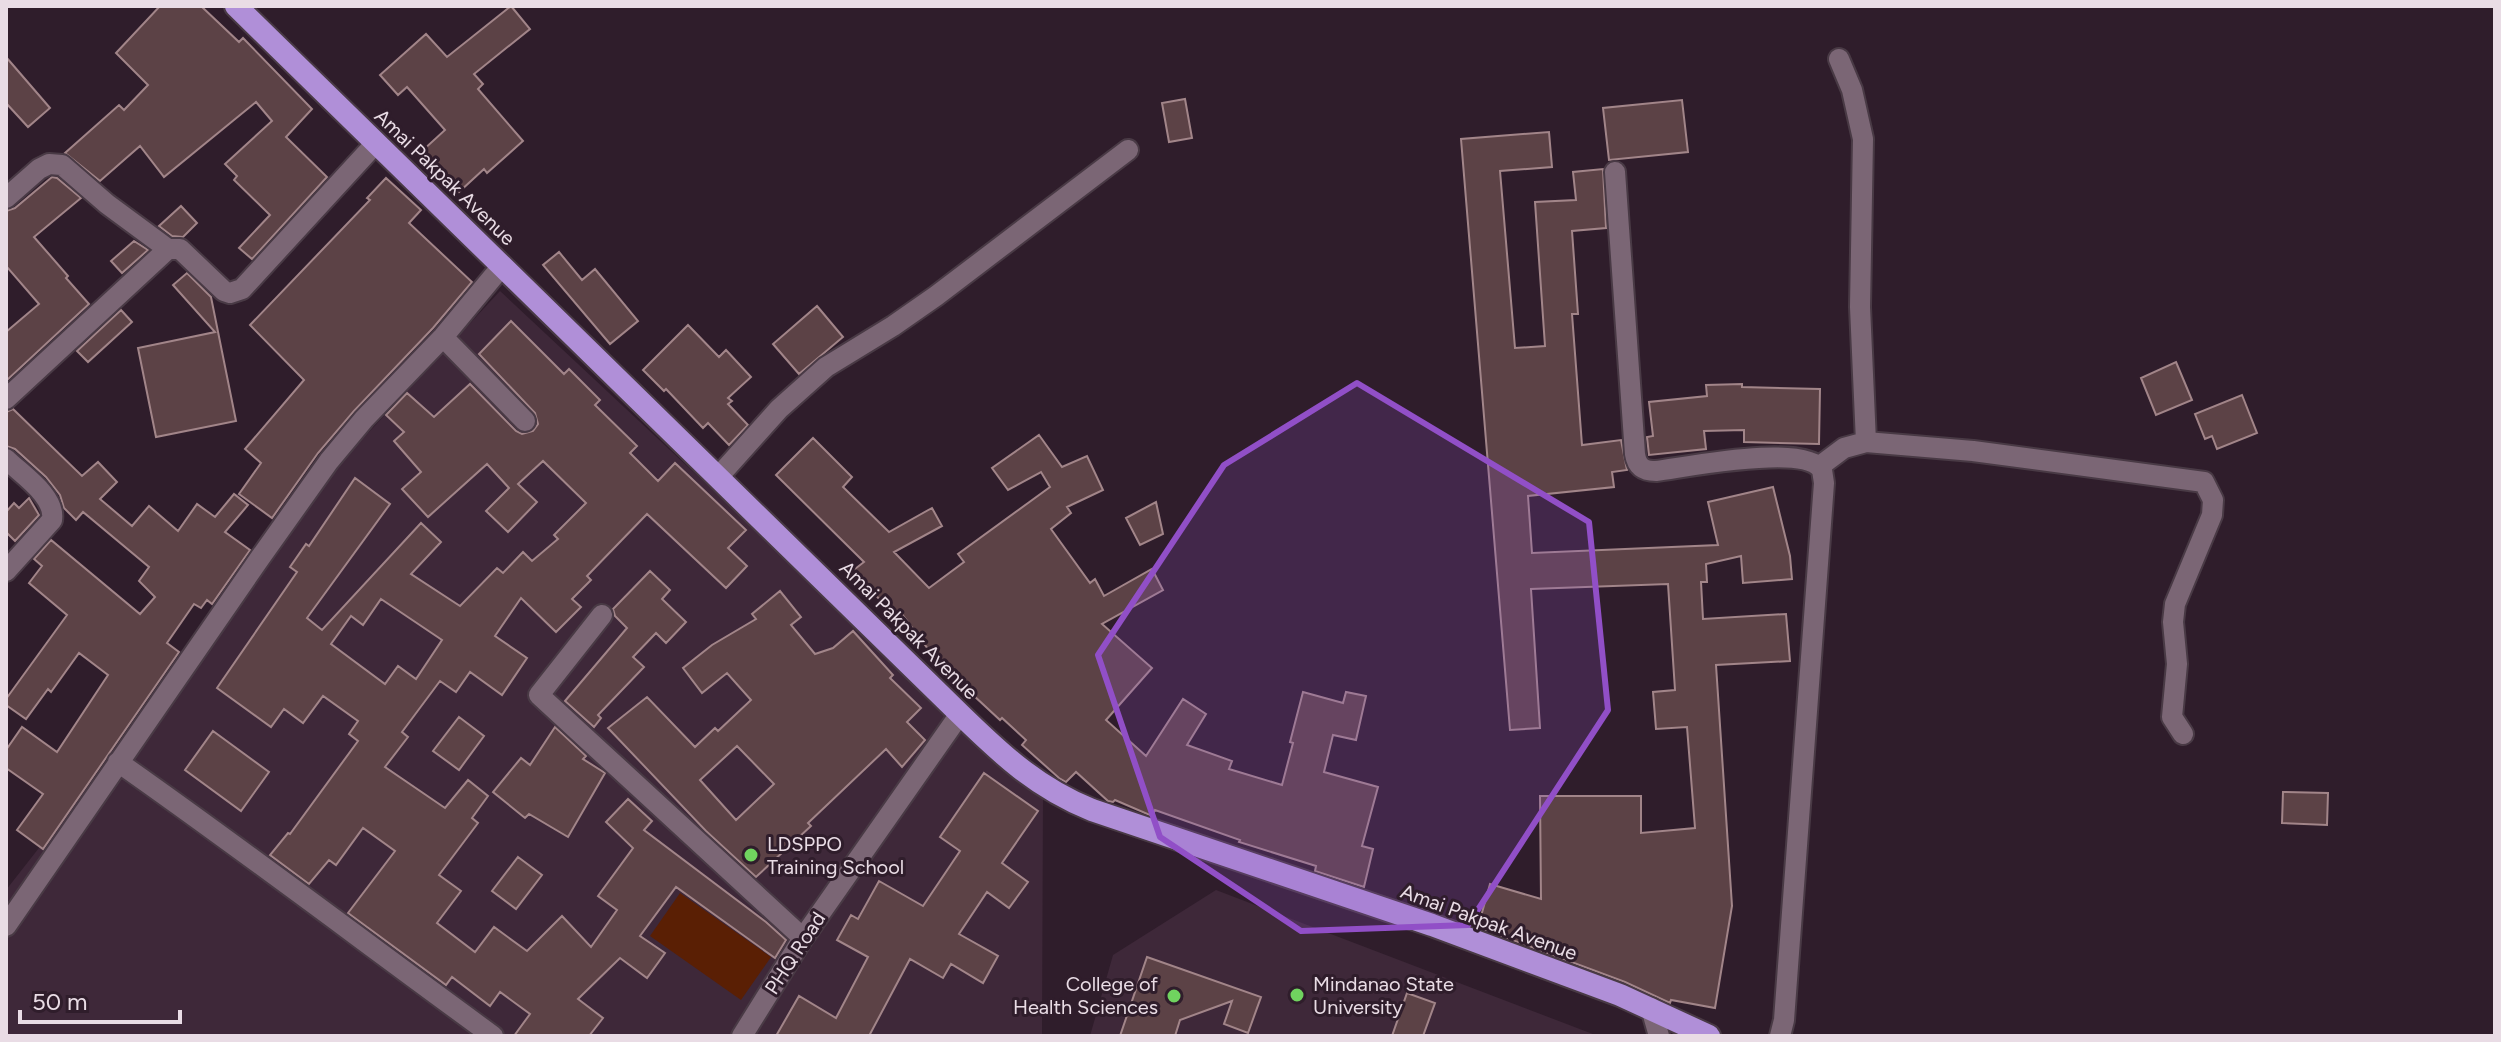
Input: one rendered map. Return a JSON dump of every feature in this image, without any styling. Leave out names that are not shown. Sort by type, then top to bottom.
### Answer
[{"type":"highway","name":"Amai Pakpak Avenue","points":[[236,6],[996,749],[1039,784],[1071,801],[1432,925],[1651,1008],[1709,1036]]},
{"type":"street","points":[[1839,59],[1852,90],[1863,139],[1860,307],[1866,442]]},
{"type":"street","points":[[6,198],[39,169],[49,164],[62,165],[107,204],[168,249],[180,249],[224,291],[236,292],[376,143]]},
{"type":"street","points":[[719,476],[779,409],[826,367],[936,296],[1128,150]]},
{"type":"street","points":[[1615,172],[1635,454],[1641,468],[1656,471],[1776,456],[1814,462],[1820,466],[1824,483],[1784,1020],[1780,1036]]},
{"type":"street","points":[[6,399],[168,249]]},
{"type":"street","points":[[6,926],[329,461],[364,419],[443,337],[502,266]]},
{"type":"street","points":[[443,337],[525,421]]},
{"type":"street","points":[[1820,466],[1844,448],[1866,442],[1973,451],[2204,482],[2213,500],[2212,515],[2175,604],[2173,622],[2177,664],[2172,717],[2183,734]]},
{"type":"street","points":[[6,459],[46,498],[53,513],[52,520],[6,571]]},
{"type":"street","points":[[602,615],[539,695],[803,938]]},
{"type":"street","name":"PHQ Road","points":[[742,1036],[803,938],[960,714]]},
{"type":"street","points":[[118,762],[232,842],[493,1036]]},
{"type":"street","points":[[1651,1008],[1659,1036]]},
{"type":"highlighted area","points":[[1357,383],[1589,522],[1608,710],[1468,925],[1301,931],[1160,837],[1098,655],[1224,465]]},
{"type":"shaded area","points":[[500,291],[1043,799],[1042,1036],[6,1036],[6,890],[343,460]]},
{"type":"shaded area","name":"Mindanao State University","points":[[1216,890],[1598,1036],[1090,1036],[1113,955]]},
{"type":"shaded area","points":[[680,893],[771,957],[741,1000],[650,936]]},
{"type":"building","points":[[160,6],[201,6],[239,42],[243,38],[312,109],[286,137],[327,177],[252,259],[239,248],[270,215],[234,180],[237,176],[225,164],[272,121],[256,102],[164,177],[140,146],[100,181],[65,153],[119,105],[124,110],[148,85],[116,53]]},
{"type":"building","points":[[511,6],[530,29],[474,74],[483,84],[478,89],[523,141],[487,173],[484,169],[459,192],[422,151],[445,130],[407,87],[398,95],[380,75],[426,34],[447,57]]},
{"type":"building","points":[[6,57],[50,108],[28,127],[6,103]]},
{"type":"building","points":[[1185,99],[1192,138],[1169,142],[1162,103]]},
{"type":"building","points":[[1682,100],[1688,152],[1609,160],[1603,108]]},
{"type":"building","points":[[1549,132],[1552,167],[1500,171],[1515,348],[1545,346],[1535,202],[1576,200],[1573,172],[1603,169],[1606,228],[1572,231],[1578,314],[1572,314],[1582,445],[1621,440],[1627,470],[1612,472],[1614,487],[1528,496],[1532,553],[1718,545],[1708,502],[1773,487],[1790,556],[1792,579],[1743,583],[1741,556],[1706,564],[1707,582],[1701,582],[1703,619],[1786,614],[1790,661],[1716,665],[1732,906],[1715,1008],[1671,1000],[1670,1003],[1625,982],[1478,927],[1490,884],[1541,899],[1540,796],[1641,796],[1641,833],[1695,828],[1687,727],[1656,729],[1653,692],[1675,690],[1668,584],[1531,589],[1540,728],[1510,730],[1461,139]]},
{"type":"building","points":[[52,177],[81,198],[34,237],[89,304],[6,381],[6,332],[39,304],[6,266],[6,211],[15,208]]},
{"type":"building","points":[[386,178],[421,210],[409,223],[472,282],[318,453],[272,518],[239,494],[261,463],[245,449],[304,380],[250,325],[370,200],[367,198]]},
{"type":"building","points":[[181,206],[197,223],[183,237],[172,236],[159,226]]},
{"type":"building","points":[[134,241],[148,250],[122,273],[111,261]]},
{"type":"building","points":[[559,252],[582,280],[595,269],[638,321],[610,344],[543,265]]},
{"type":"building","points":[[187,273],[211,297],[236,421],[156,437],[138,348],[215,332],[173,285]]},
{"type":"building","points":[[817,306],[843,337],[799,374],[773,344]]},
{"type":"building","points":[[121,310],[132,322],[88,362],[77,351]]},
{"type":"building","points":[[511,321],[564,374],[569,369],[600,400],[595,405],[637,446],[630,453],[658,481],[675,463],[746,530],[728,548],[747,566],[726,588],[647,514],[587,576],[591,580],[572,599],[581,607],[556,632],[521,598],[495,636],[527,658],[502,695],[470,672],[456,692],[440,681],[402,732],[408,737],[385,767],[445,808],[468,780],[488,796],[472,818],[478,823],[439,875],[461,891],[437,923],[475,952],[494,927],[527,951],[562,916],[591,947],[617,910],[598,896],[633,848],[606,822],[628,799],[652,821],[644,830],[786,940],[775,958],[676,887],[640,936],[665,953],[647,978],[620,958],[578,999],[603,1018],[589,1036],[514,1036],[530,1014],[500,992],[490,1006],[452,977],[446,985],[348,913],[395,851],[363,828],[336,865],[329,860],[309,884],[270,855],[290,834],[358,741],[349,734],[358,721],[323,696],[303,723],[284,709],[271,727],[217,688],[297,572],[290,567],[306,544],[309,546],[355,478],[390,504],[307,618],[322,630],[421,523],[441,542],[411,574],[460,606],[497,568],[503,573],[523,552],[532,561],[558,539],[554,535],[586,503],[543,461],[518,484],[537,502],[508,532],[486,511],[509,488],[487,464],[428,517],[402,489],[421,472],[394,441],[404,432],[386,415],[407,393],[434,417],[470,384],[516,431],[522,434],[533,431],[538,424],[535,413],[479,354]],"holes":[[[381,599],[442,640],[416,679],[398,666],[385,684],[331,644],[351,616],[363,625]]]},
{"type":"building","points":[[688,325],[719,357],[726,350],[751,377],[728,398],[732,401],[728,404],[748,425],[729,445],[708,423],[703,428],[643,370]]},
{"type":"building","points":[[2176,362],[2192,400],[2156,415],[2141,378]]},
{"type":"building","points":[[1742,384],[1742,387],[1820,389],[1819,444],[1744,442],[1744,430],[1704,431],[1706,449],[1649,455],[1647,437],[1653,436],[1649,402],[1707,396],[1706,385]]},
{"type":"building","points":[[2242,395],[2257,433],[2217,449],[2212,436],[2205,439],[2195,414]]},
{"type":"building","points":[[13,409],[82,476],[98,462],[117,482],[100,499],[132,526],[149,506],[178,531],[197,504],[215,517],[234,494],[248,505],[225,532],[250,550],[212,604],[207,600],[201,608],[194,604],[167,643],[179,652],[43,849],[17,830],[43,794],[6,768],[6,750],[22,727],[57,752],[108,675],[79,653],[51,692],[48,689],[26,719],[6,705],[6,699],[67,615],[29,583],[42,566],[34,559],[51,540],[140,614],[155,597],[139,581],[149,567],[83,512],[76,520],[64,508],[60,495],[46,477],[15,449],[6,446],[6,412]]},
{"type":"building","points":[[1039,435],[1062,467],[1087,456],[1103,490],[1067,507],[1071,513],[1051,529],[1090,583],[1095,579],[1104,596],[1152,569],[1163,590],[1102,624],[1152,668],[1106,720],[1146,756],[1183,699],[1206,714],[1187,745],[1232,761],[1229,769],[1282,785],[1303,692],[1343,703],[1346,692],[1366,696],[1356,740],[1333,735],[1324,772],[1378,787],[1362,846],[1373,849],[1364,887],[1315,871],[1316,866],[1239,842],[1155,810],[1152,816],[1115,800],[1108,801],[1076,772],[1066,782],[1059,778],[1022,745],[1026,740],[958,683],[899,610],[894,613],[851,572],[864,562],[776,475],[813,438],[852,477],[843,487],[889,532],[932,508],[942,526],[894,552],[929,588],[964,562],[958,554],[1050,487],[1041,472],[1008,490],[992,468]]},
{"type":"building","points":[[29,498],[39,515],[15,541],[6,532],[6,512],[14,503],[19,508]]},
{"type":"building","points":[[1156,502],[1163,534],[1140,545],[1126,518]]},
{"type":"building","points":[[650,571],[670,590],[662,599],[686,622],[666,643],[656,633],[633,657],[644,667],[598,715],[601,718],[594,727],[565,701],[627,628],[615,616],[613,609]]},
{"type":"building","points":[[780,591],[801,617],[791,625],[815,654],[833,648],[853,631],[893,675],[890,678],[921,708],[907,722],[925,740],[902,767],[886,749],[756,877],[706,831],[608,728],[647,697],[695,747],[715,728],[718,731],[751,700],[727,673],[702,693],[683,668],[712,645],[756,619],[752,614]],"holes":[[[737,746],[774,784],[736,820],[700,780]]]},
{"type":"building","points":[[459,717],[484,736],[459,770],[433,751]]},
{"type":"building","points":[[555,727],[586,756],[583,759],[605,773],[568,837],[529,814],[525,818],[493,792],[521,758],[530,765]]},
{"type":"building","points":[[213,731],[269,772],[241,811],[185,770]]},
{"type":"building","points":[[984,773],[1038,811],[1002,863],[1028,882],[1009,908],[987,892],[959,934],[998,956],[983,983],[951,964],[943,978],[910,959],[869,1036],[776,1036],[799,996],[836,1018],[868,957],[837,940],[851,915],[858,919],[879,881],[923,906],[960,851],[940,837]]},
{"type":"building","points":[[2283,792],[2328,793],[2327,825],[2282,823]]},
{"type":"building","points":[[518,857],[542,875],[516,909],[492,891]]},
{"type":"building","name":"College of Health Sciences","points":[[1147,957],[1261,997],[1248,1033],[1224,1024],[1232,1001],[1180,1020],[1175,1036],[1120,1036]]},
{"type":"building","points":[[1407,993],[1435,1003],[1423,1036],[1392,1036]]},
{"type":"place","name":"LDSPPO Training School","points":[[751,855]]},
{"type":"place","name":"Mindanao State University","points":[[1297,995]]},
{"type":"place","name":"College of Health Sciences","points":[[1174,996]]}]
